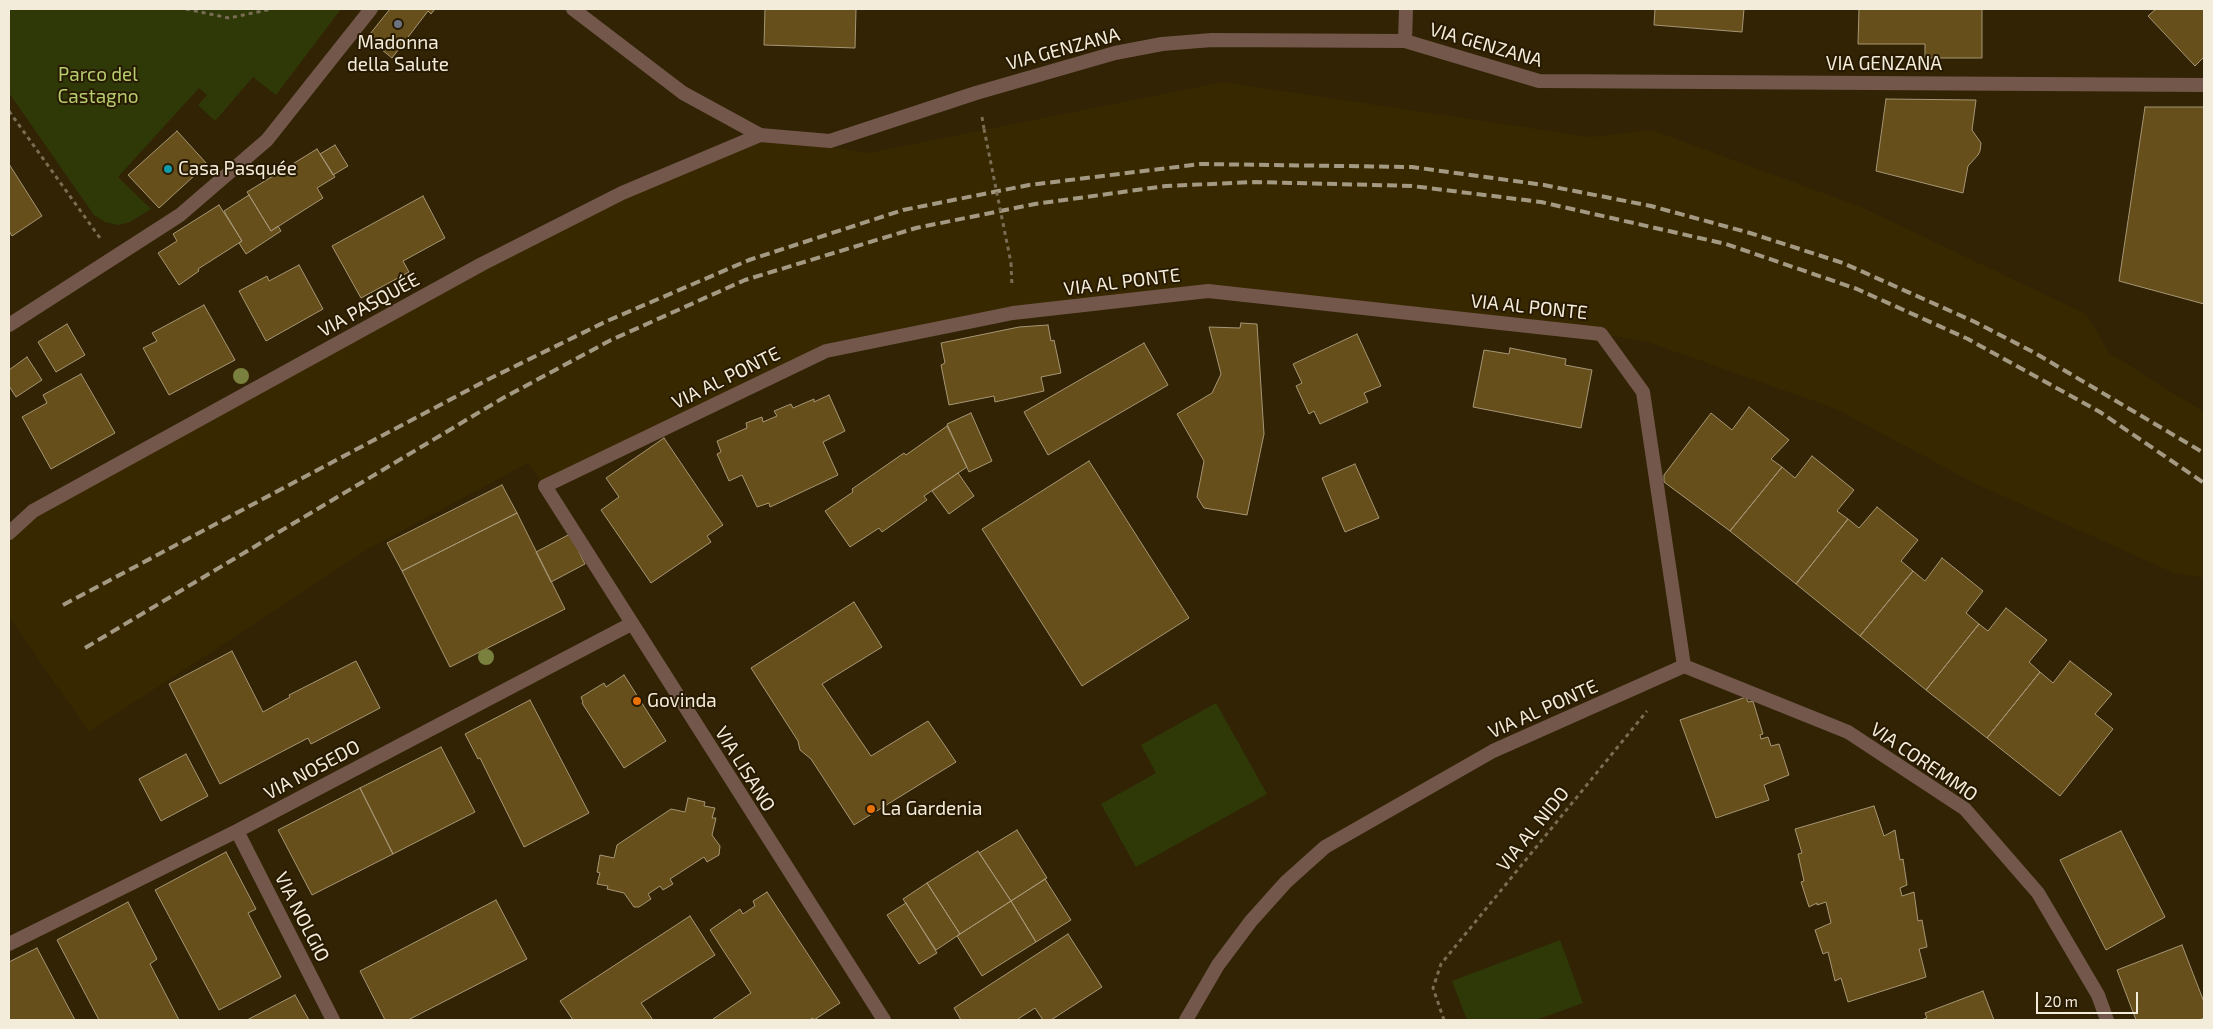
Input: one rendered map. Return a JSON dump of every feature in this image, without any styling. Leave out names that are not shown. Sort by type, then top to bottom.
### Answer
[{"type":"street","points":[[9,325],[180,215],[267,140],[371,9]]},
{"type":"street","name":"VIA GENZANA","points":[[573,9],[589,13],[683,93],[760,134],[830,141],[986,90],[1115,53],[1162,44],[1212,40],[1405,42],[1539,81],[2204,85]]},
{"type":"street","points":[[1405,42],[1406,9]]},
{"type":"street","name":"VIA PASQUÉE","points":[[9,534],[32,511],[482,264],[622,192],[760,134]]},
{"type":"street","name":"VIA AL PONTE","points":[[545,486],[826,351],[1013,313],[1208,291],[1601,334],[1643,392],[1684,666],[1493,751],[1324,847],[1286,882],[1251,921],[1218,965],[1186,1020]]},
{"type":"street","name":"VIA LISANO","points":[[545,486],[884,1020]]},
{"type":"street","name":"VIA NOSEDO","points":[[9,944],[237,831],[631,624]]},
{"type":"street","name":"VIA COREMMO","points":[[1684,666],[1848,732],[1965,809],[2038,893],[2098,995],[2107,1020]]},
{"type":"street","name":"VIA NOLGIO","points":[[237,831],[333,1020]]},
{"type":"path","points":[[186,9],[230,18],[272,9]]},
{"type":"path","points":[[9,111],[102,242]]},
{"type":"path","points":[[984,129],[1011,263]]},
{"type":"path","name":"VIA AL NIDO","points":[[1444,1020],[1433,988],[1441,964],[1653,704]]},
{"type":"shaded area","points":[[1223,82],[1590,137],[1652,130],[1861,207],[2086,314],[2109,353],[2204,412],[2204,578],[2174,573],[1974,483],[1836,409],[1648,342],[1601,334],[1208,291],[1013,313],[826,351],[545,486],[528,463],[370,548],[89,732],[9,617],[9,534],[16,525],[482,264],[760,135],[868,153]]},
{"type":"green space","name":"Parco del Castagno","points":[[9,9],[341,9],[276,95],[253,77],[215,121],[198,105],[207,95],[199,88],[118,177],[151,209],[130,222],[118,225],[105,222],[94,215],[9,93]]},
{"type":"green space","points":[[1216,703],[1267,794],[1136,867],[1101,804],[1156,773],[1141,745]]},
{"type":"green space","points":[[1560,940],[1583,1003],[1536,1020],[1467,1020],[1452,981]]},
{"type":"building","name":"Madonna della Salute","points":[[390,9],[435,9],[431,14],[428,11],[392,58],[371,41],[374,37],[370,34]]},
{"type":"building","points":[[765,9],[856,9],[855,48],[764,45]]},
{"type":"building","points":[[1655,9],[1744,9],[1742,32],[1654,25]]},
{"type":"building","points":[[1859,9],[1982,9],[1982,58],[1925,58],[1925,44],[1858,44]]},
{"type":"building","points":[[2156,9],[2204,9],[2204,57],[2195,66],[2148,16]]},
{"type":"building","points":[[1886,99],[1976,100],[1972,130],[1981,143],[1980,151],[1968,166],[1963,193],[1876,171]]},
{"type":"building","points":[[2145,107],[2204,107],[2204,304],[2119,281]]},
{"type":"building","name":"Casa Pasquée","points":[[177,131],[207,164],[159,208],[128,175]]},
{"type":"building","points":[[335,145],[348,166],[333,175],[320,154]]},
{"type":"building","points":[[317,149],[335,177],[317,188],[323,198],[271,231],[247,192]]},
{"type":"building","points":[[9,164],[42,216],[12,236],[9,231]]},
{"type":"building","points":[[249,195],[271,231],[278,226],[281,231],[246,254],[239,243],[242,241],[224,211]]},
{"type":"building","points":[[423,196],[445,238],[403,261],[409,272],[361,298],[332,246]]},
{"type":"building","points":[[219,205],[242,241],[198,269],[199,271],[179,285],[158,253],[177,241],[173,234]]},
{"type":"building","points":[[299,265],[323,309],[266,341],[239,291],[267,276],[269,281]]},
{"type":"building","points":[[204,305],[235,360],[169,395],[143,348],[157,341],[152,333]]},
{"type":"building","points":[[1241,323],[1257,324],[1264,434],[1247,515],[1204,508],[1197,497],[1204,461],[1177,414],[1212,393],[1221,374],[1209,327],[1240,328]]},
{"type":"building","points":[[67,324],[85,355],[56,372],[38,342]]},
{"type":"building","points":[[1048,325],[1051,341],[1054,340],[1061,373],[1041,377],[1044,391],[995,402],[994,396],[949,405],[941,365],[945,363],[941,343],[1019,327]]},
{"type":"building","points":[[1357,334],[1381,386],[1364,393],[1368,402],[1320,424],[1314,411],[1309,414],[1296,386],[1302,383],[1293,364]]},
{"type":"building","points":[[1144,343],[1168,385],[1048,455],[1024,412]]},
{"type":"building","points":[[1510,348],[1566,359],[1565,365],[1592,370],[1581,428],[1473,407],[1484,350],[1509,354]]},
{"type":"building","points":[[27,357],[42,380],[16,397],[9,386],[9,370]]},
{"type":"building","points":[[81,374],[115,433],[51,469],[22,417],[47,403],[43,395]]},
{"type":"building","points":[[829,395],[845,431],[823,442],[838,475],[770,507],[769,503],[757,507],[742,475],[729,481],[717,454],[721,452],[717,441],[747,428],[746,423],[762,417],[763,422],[777,416],[774,411],[791,404],[793,408]]},
{"type":"building","points":[[1749,407],[1789,440],[1771,459],[1782,467],[1730,531],[1664,482],[1664,475],[1711,413],[1732,430]]},
{"type":"building","points":[[971,413],[992,461],[969,472],[947,424]]},
{"type":"building","points":[[947,426],[967,467],[924,496],[927,500],[882,532],[879,528],[850,547],[825,511],[853,492],[852,489],[904,453],[906,455]]},
{"type":"building","points":[[664,438],[723,525],[707,536],[711,542],[651,583],[601,510],[619,497],[606,478]]},
{"type":"building","points":[[1812,456],[1854,490],[1837,511],[1848,519],[1796,584],[1730,531],[1782,467],[1795,478]]},
{"type":"building","points":[[1089,461],[1189,618],[1082,686],[982,529]]},
{"type":"building","points":[[1355,464],[1379,518],[1345,532],[1322,478]]},
{"type":"building","points":[[958,473],[974,496],[949,514],[932,491]]},
{"type":"building","points":[[502,485],[517,513],[402,571],[387,543]]},
{"type":"building","points":[[1877,507],[1918,540],[1901,561],[1913,571],[1860,636],[1796,584],[1848,519],[1859,528]]},
{"type":"building","points":[[517,513],[565,609],[450,667],[402,571]]},
{"type":"building","points":[[570,534],[585,564],[551,582],[536,552]]},
{"type":"building","points":[[1942,558],[1983,591],[1966,613],[1979,624],[1926,690],[1860,636],[1913,571],[1925,581]]},
{"type":"building","points":[[854,602],[882,647],[822,684],[871,756],[928,721],[956,762],[854,825],[811,759],[800,750],[798,741],[751,668]]},
{"type":"building","points":[[2006,608],[2047,640],[2029,662],[2040,672],[1987,738],[1926,690],[1979,624],[1988,631]]},
{"type":"building","points":[[232,651],[263,712],[290,697],[289,695],[356,661],[380,708],[311,744],[308,738],[220,784],[169,684]]},
{"type":"building","points":[[2070,661],[2112,694],[2095,714],[2113,729],[2060,796],[1987,738],[2040,672],[2053,683]]},
{"type":"building","points":[[624,675],[666,741],[624,768],[582,703],[581,697],[604,683],[606,687]]},
{"type":"building","points":[[1746,697],[1748,702],[1753,701],[1763,734],[1760,735],[1761,739],[1768,737],[1771,746],[1779,744],[1789,775],[1764,785],[1769,800],[1716,818],[1680,720]]},
{"type":"building","points":[[530,700],[589,813],[524,847],[480,758],[478,759],[465,734]]},
{"type":"building","points":[[441,747],[475,812],[393,854],[360,788]]},
{"type":"building","points":[[186,754],[208,796],[161,821],[139,779]]},
{"type":"building","points":[[360,788],[393,854],[312,895],[278,830]]},
{"type":"building","points":[[688,798],[705,802],[704,806],[715,808],[712,818],[716,818],[712,835],[720,846],[719,855],[707,862],[704,857],[670,879],[673,884],[663,890],[660,886],[648,894],[651,899],[639,907],[634,907],[624,893],[607,889],[608,886],[597,884],[600,873],[597,872],[600,855],[614,858],[617,845],[671,809],[685,812]]},
{"type":"building","points":[[1874,806],[1884,836],[1895,830],[1900,860],[1903,859],[1907,885],[1900,888],[1902,896],[1914,892],[1918,921],[1922,920],[1927,947],[1919,949],[1926,977],[1848,1002],[1841,978],[1835,981],[1828,952],[1823,954],[1815,930],[1831,923],[1826,902],[1817,905],[1817,903],[1809,907],[1801,882],[1804,881],[1798,854],[1802,853],[1795,829]]},
{"type":"building","points":[[1017,830],[1047,878],[1011,901],[979,853]]},
{"type":"building","points":[[2121,831],[2165,917],[2106,950],[2060,860]]},
{"type":"building","points":[[978,851],[1011,901],[960,934],[927,883]]},
{"type":"building","points":[[226,852],[256,909],[248,913],[281,977],[219,1010],[155,890]]},
{"type":"building","points":[[1045,879],[1071,920],[1036,942],[1011,901]]},
{"type":"building","points":[[927,883],[960,934],[936,950],[903,899]]},
{"type":"building","points":[[767,892],[840,1003],[814,1020],[813,1018],[809,1020],[714,1020],[751,993],[710,930],[740,909],[743,914],[755,906],[753,901]]},
{"type":"building","points":[[496,900],[527,959],[408,1020],[385,1020],[360,971]]},
{"type":"building","points":[[1011,901],[1036,942],[982,976],[957,936]]},
{"type":"building","points":[[128,902],[157,959],[150,964],[179,1020],[99,1020],[57,940]]},
{"type":"building","points":[[906,903],[937,953],[919,964],[887,915]]},
{"type":"building","points":[[690,916],[715,955],[641,1003],[653,1020],[573,1020],[560,1001]]},
{"type":"building","points":[[1068,934],[1102,987],[1051,1020],[1043,1020],[1035,1008],[1019,1020],[961,1020],[954,1008]]},
{"type":"building","points":[[2182,945],[2204,1002],[2204,1018],[2199,1020],[2136,1020],[2117,970]]},
{"type":"building","points":[[37,948],[75,1020],[9,1020],[9,962]]},
{"type":"building","points":[[1983,991],[1994,1020],[1921,1020],[1927,1018],[1925,1013]]},
{"type":"building","points":[[295,995],[309,1020],[247,1020]]},
{"type":"railway","points":[[63,605],[489,379],[607,321],[749,260],[903,210],[1029,185],[1201,164],[1412,167],[1544,185],[1651,206],[1750,233],[1843,263],[1975,322],[2035,353],[2204,453]]},
{"type":"railway","points":[[85,648],[503,398],[611,340],[745,280],[916,228],[1035,204],[1166,186],[1255,182],[1412,186],[1541,202],[1726,244],[1857,289],[1968,339],[2100,412],[2204,483]]},
{"type":"place","name":"Madonna della Salute","points":[[398,24]]},
{"type":"place","name":"Casa Pasquée","points":[[168,169]]},
{"type":"place","name":"Govinda","points":[[637,701]]},
{"type":"place","name":"La Gardenia","points":[[871,809]]}]
